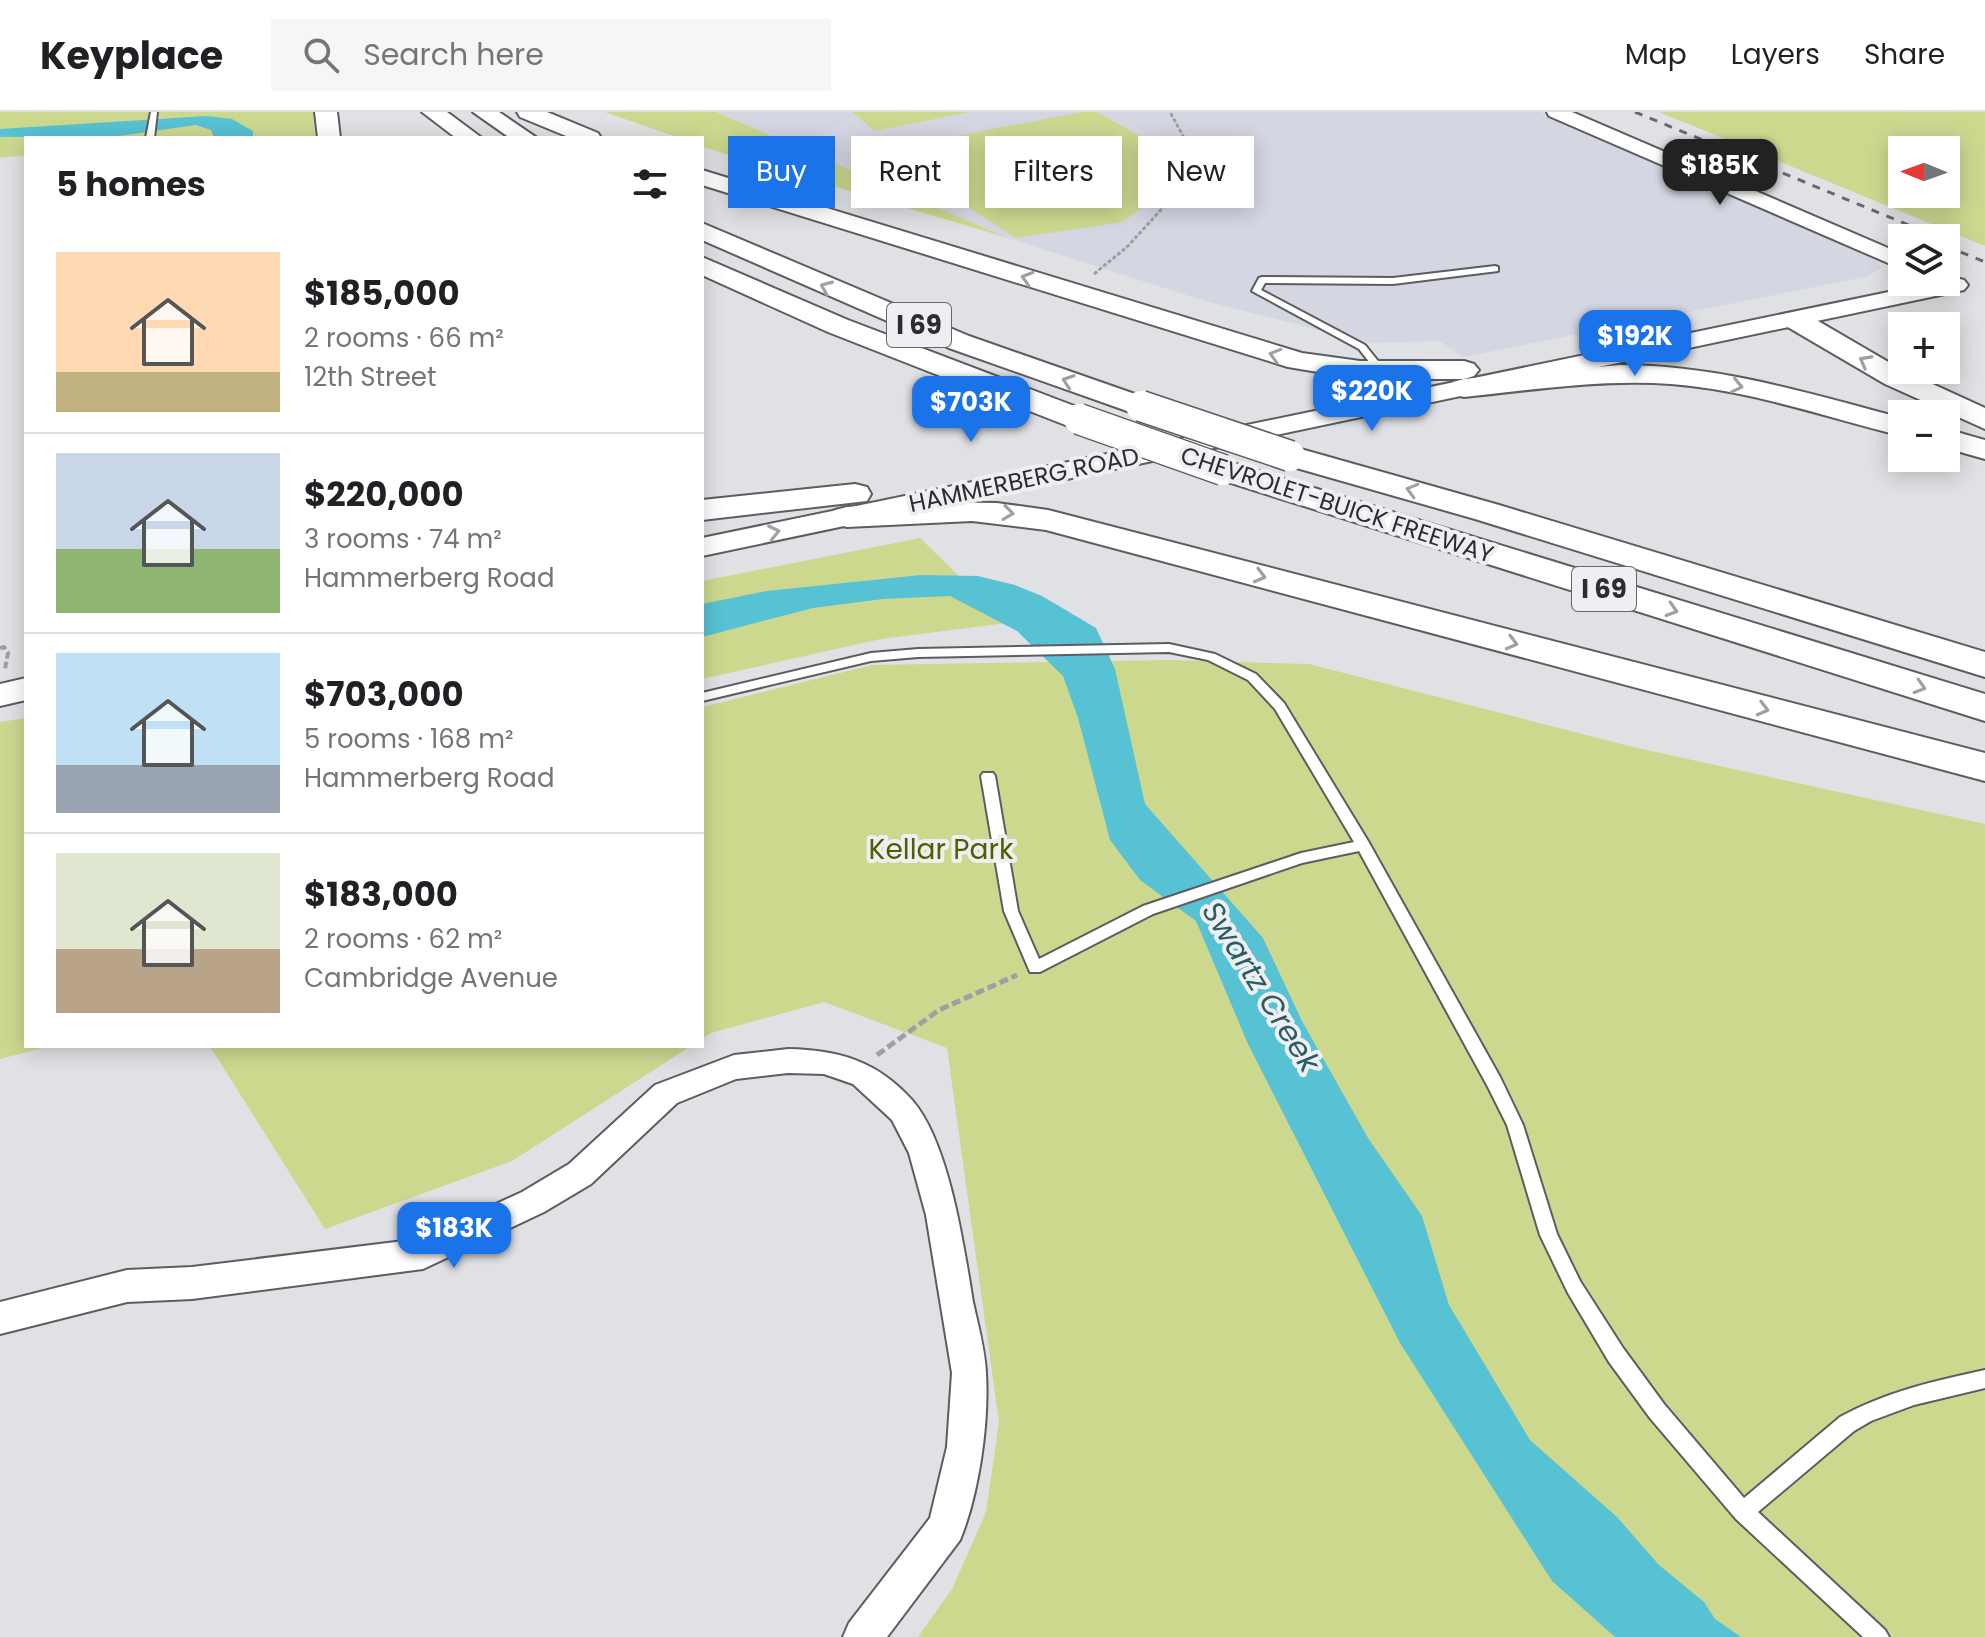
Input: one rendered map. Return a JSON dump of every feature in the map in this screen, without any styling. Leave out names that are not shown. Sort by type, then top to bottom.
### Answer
[{"type":"highway","points":[[326,112],[329,136]]},
{"type":"highway","points":[[433,112],[468,136]]},
{"type":"highway","points":[[484,112],[523,136]]},
{"type":"highway","points":[[528,112],[585,136]]},
{"type":"highway","points":[[704,178],[1319,366],[1464,379],[1672,375],[1729,384],[1888,424]]},
{"type":"highway","name":"CHEVROLET-BUICK FREEWAY","points":[[704,232],[959,342],[1141,406],[1290,456],[1487,512],[1985,665]]},
{"type":"highway","name":"CHEVROLET-BUICK FREEWAY","points":[[704,266],[838,326],[1074,417],[1223,470],[1985,708]]},
{"type":"highway","points":[[704,285],[884,360],[1074,417]]},
{"type":"highway","points":[[1796,320],[1895,378],[1985,420]]},
{"type":"highway","points":[[1960,442],[1985,450]]},
{"type":"highway","points":[[704,510],[851,505],[1000,511],[1048,520],[1985,767]]},
{"type":"highway","points":[[1487,512],[1630,544],[1920,624],[1985,637]]},
{"type":"street","points":[[1556,112],[1888,256]]},
{"type":"street","name":"HAMMERBERG ROAD","points":[[1464,379],[1750,311],[1888,283]]},
{"type":"street","name":"HAMMERBERG ROAD","points":[[704,526],[851,505],[1464,379],[1796,320],[1910,296]]},
{"type":"street","points":[[1750,311],[1775,313],[1796,320]]},
{"type":"street","name":"HAMMERBERG ROAD","points":[[704,546],[851,505]]},
{"type":"street","points":[[0,695],[24,689]]},
{"type":"street","points":[[0,1318],[127,1286],[192,1283],[423,1254],[533,1202],[580,1174],[666,1094],[734,1067],[788,1061],[870,1065],[903,1111],[924,1151],[945,1228],[969,1373],[965,1447],[947,1527],[863,1637]]},
{"type":"lane","points":[[150,136],[153,116]]},
{"type":"lane","points":[[1381,371],[1362,347],[1256,291],[1262,280],[1393,281],[1495,269]]},
{"type":"lane","points":[[704,697],[871,657],[1029,650],[1115,648],[1189,651],[1232,665],[1252,677],[1280,706],[1363,845],[1494,1082],[1515,1125],[1549,1235],[1574,1287],[1616,1355],[1657,1411],[1743,1512],[1878,1637]]},
{"type":"lane","points":[[988,776],[1011,911],[1035,968],[1148,910],[1301,858],[1363,845]]},
{"type":"lane","points":[[1743,1512],[1847,1424],[1866,1413],[1890,1401],[1985,1379]]},
{"type":"path","points":[[1085,283],[1127,247],[1180,189],[1188,145],[1170,112]]},
{"type":"path","points":[[0,648],[4,647],[8,653],[11,665]]},
{"type":"path","points":[[870,1065],[939,1010],[1035,968]]},
{"type":"shaded area","points":[[716,112],[1540,112],[1856,249],[1878,262],[1881,268],[1865,277],[1463,357],[1440,341],[1368,343],[1202,300],[1008,238],[938,208],[969,208],[969,136],[851,136],[851,170],[835,163],[835,136],[772,136]]},
{"type":"green space","points":[[0,112],[313,112],[315,136],[24,136],[24,155],[0,158]]},
{"type":"green space","points":[[605,112],[716,112],[772,136],[728,136],[728,155],[704,147],[704,136],[673,136]]},
{"type":"green space","points":[[852,112],[969,112],[875,131]]},
{"type":"green space","points":[[1096,112],[1140,136],[1138,208],[1142,208],[1123,222],[1016,238],[969,208],[969,136],[957,136]]},
{"type":"green space","points":[[1659,112],[1985,112],[1985,246],[1960,236],[1960,224],[1931,224],[1893,208],[1960,208],[1960,136],[1888,136],[1888,206]]},
{"type":"green space","points":[[835,163],[851,170],[851,191],[835,187]]},
{"type":"green space","points":[[907,208],[938,208],[1008,238]]},
{"type":"green space","points":[[920,538],[1007,623],[881,639],[704,679],[704,581]]},
{"type":"green space","name":"Kellar Park","points":[[1170,660],[1309,664],[1633,747],[1985,824],[1985,1637],[918,1637],[952,1589],[986,1512],[999,1422],[947,1048],[824,1002],[711,1033],[704,1038],[704,707],[872,665]]},
{"type":"green space","points":[[24,718],[24,1048],[42,1048],[0,1059],[0,722]]},
{"type":"green space","points":[[211,1048],[688,1048],[512,1161],[325,1229]]},
{"type":"water","points":[[207,116],[232,119],[253,131],[253,136],[213,136],[211,130],[196,125],[119,136],[0,137],[0,129]]},
{"type":"water","name":"Swartz Creek","points":[[921,575],[978,576],[1015,585],[1042,596],[1096,628],[1115,669],[1145,804],[1263,938],[1302,1021],[1368,1138],[1422,1216],[1449,1305],[1530,1440],[1617,1517],[1659,1565],[1704,1602],[1715,1619],[1741,1637],[1615,1637],[1552,1581],[1400,1343],[1248,1044],[1196,921],[1140,880],[1110,840],[1078,718],[1063,676],[1017,631],[950,596],[883,599],[813,608],[704,636],[704,604],[767,591]]},
{"type":"railway","points":[[1635,112],[1906,224]]},
{"type":"railway","points":[[1960,252],[1985,262]]}]
